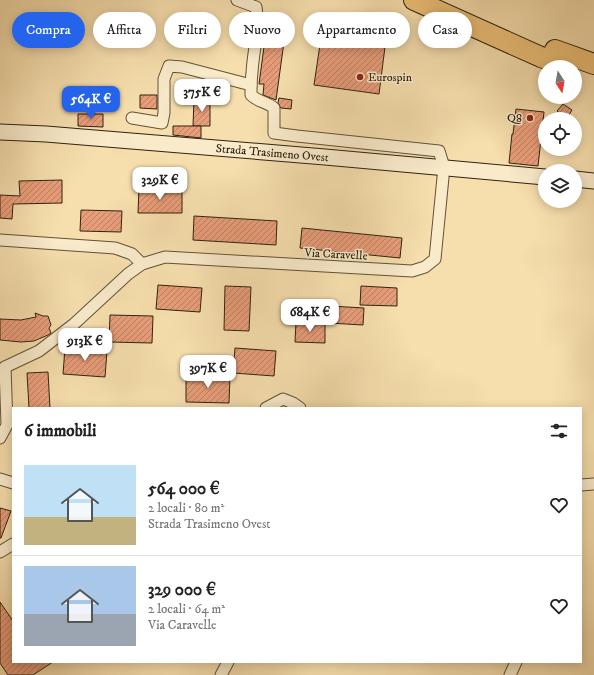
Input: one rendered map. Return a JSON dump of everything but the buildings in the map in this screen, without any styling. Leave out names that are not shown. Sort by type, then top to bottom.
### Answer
[{"type":"highway","points":[[414,0],[549,60]]},
{"type":"highway","points":[[444,0],[543,46],[594,64]]},
{"type":"highway","points":[[582,72],[594,76]]},
{"type":"main road","name":"Strada Trasimeno Ovest","points":[[0,132],[538,176]]},
{"type":"main road","points":[[582,180],[594,181]]},
{"type":"street","points":[[236,0],[256,7],[258,15],[257,34],[251,95],[255,100],[269,104],[274,108],[274,133],[439,151],[444,168]]},
{"type":"street","points":[[132,118],[162,123],[164,113],[164,79],[169,66],[182,67],[251,85]]},
{"type":"street","name":"Via Caravelle","points":[[3,366],[39,351],[74,324],[128,274],[142,264],[165,257],[412,271],[425,267],[435,259],[444,168]]},
{"type":"street","points":[[0,240],[115,248],[132,254],[142,264]]},
{"type":"street","points":[[0,438],[7,425],[3,366]]},
{"type":"street","points":[[268,407],[283,399],[294,403],[299,407]]},
{"type":"street","points":[[0,479],[12,483]]},
{"type":"street","points":[[582,485],[594,484]]},
{"type":"street","points":[[0,552],[12,545]]},
{"type":"street","points":[[221,675],[227,663]]},
{"type":"street","points":[[510,675],[516,663]]},
{"type":"place","name":"Eurospin","points":[[360,77]]},
{"type":"place","name":"Q8","points":[[530,118]]}]
